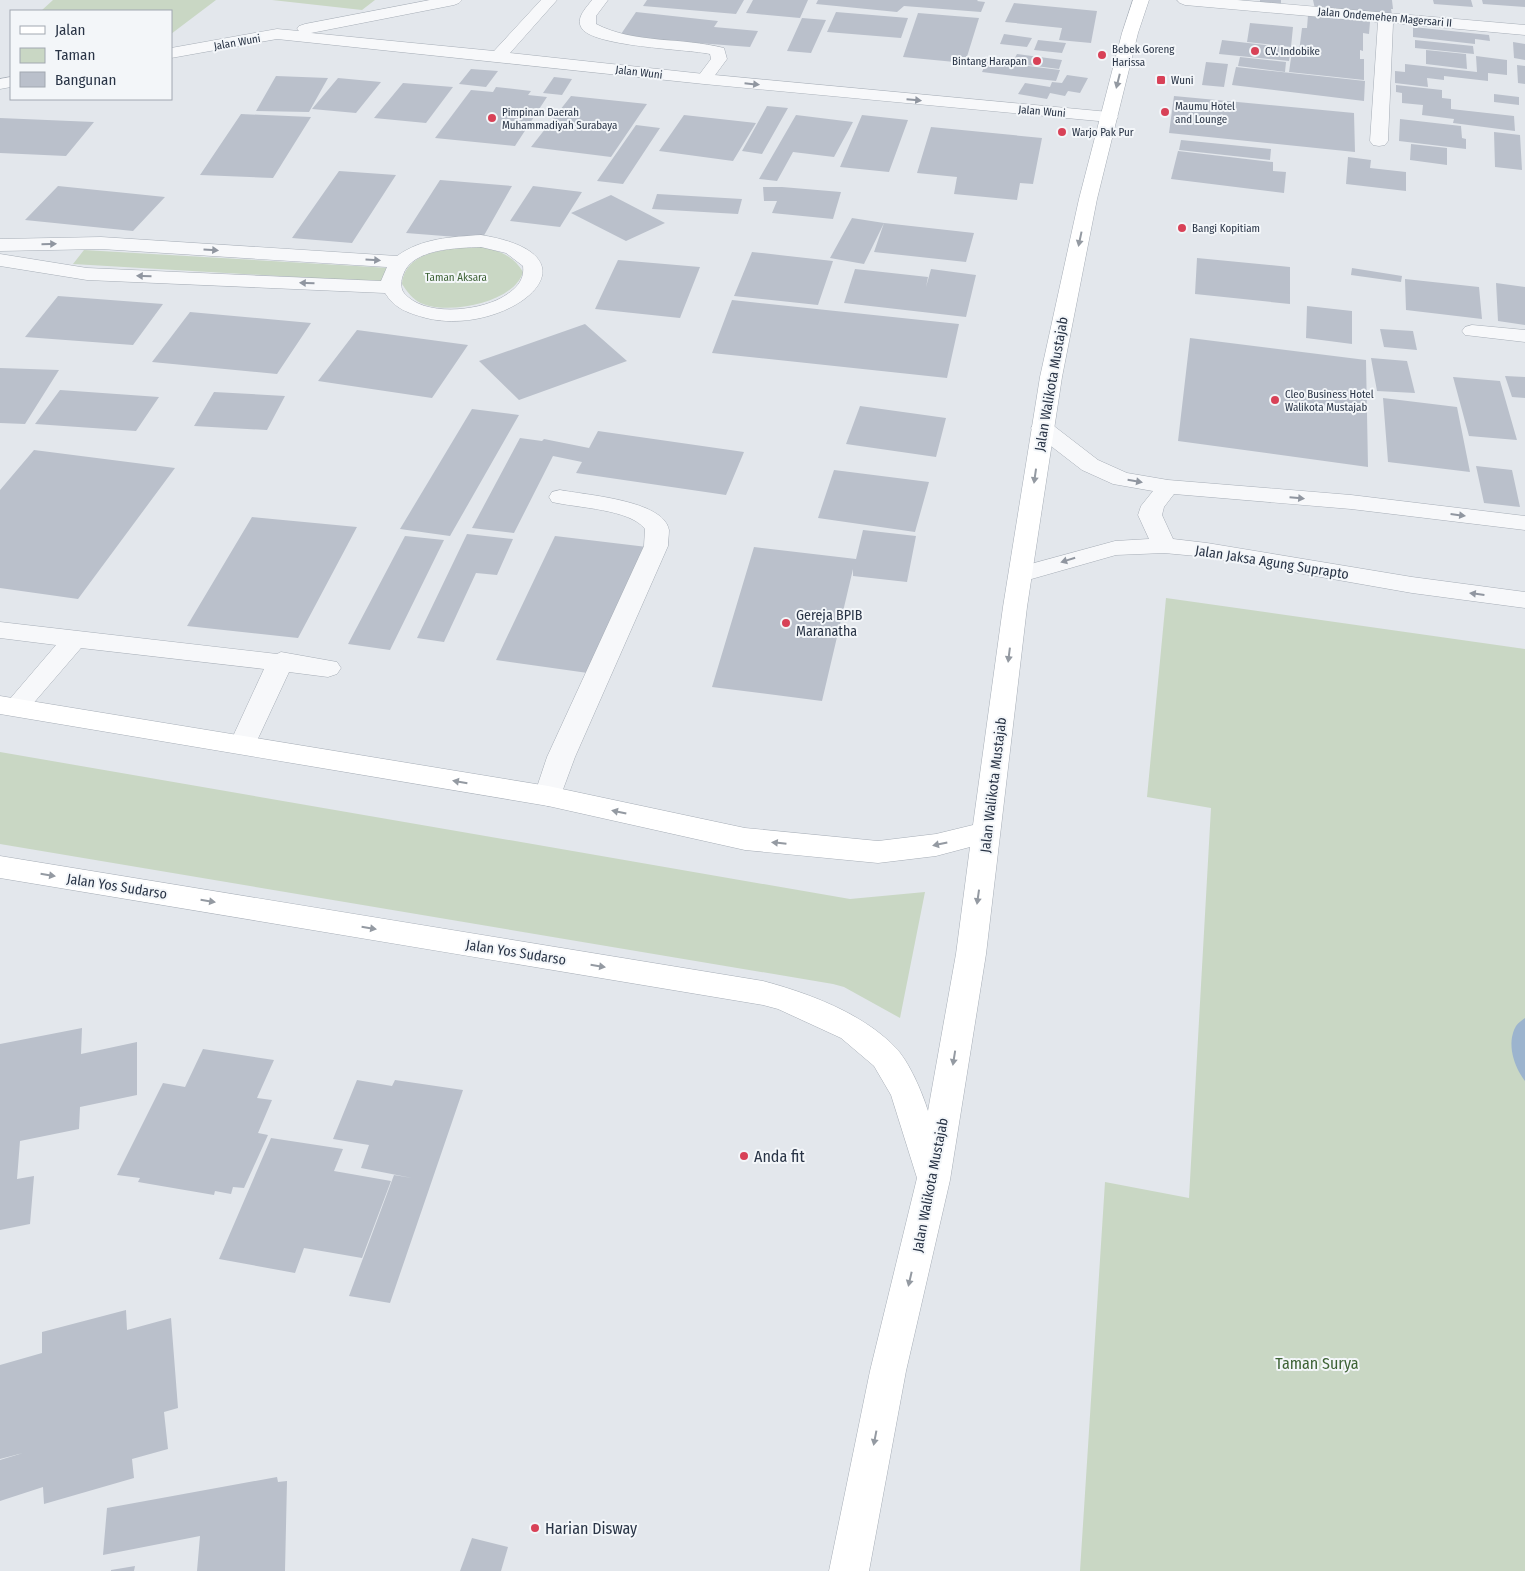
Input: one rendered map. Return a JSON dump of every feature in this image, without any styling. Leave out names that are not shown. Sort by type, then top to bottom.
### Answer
[{"type":"main road","name":"Jalan Walikota Mustajab","points":[[849,1571],[888,1371],[933,1180],[971,954],[1021,574],[1050,377],[1088,199],[1140,0]]},
{"type":"main road","points":[[8,706],[548,796],[745,839],[878,852],[936,845],[987,832]]},
{"type":"main road","name":"Jalan Yos Sudarso","points":[[0,867],[762,993],[785,1000],[852,1029],[885,1057],[906,1092],[933,1180]]},
{"type":"street","points":[[277,34],[454,0]]},
{"type":"street","points":[[498,56],[549,0]]},
{"type":"street","points":[[600,0],[588,16],[588,26],[601,35],[618,40],[718,51],[719,59],[704,80]]},
{"type":"street","name":"Jalan Ondemehen Magersari II","points":[[1186,0],[1525,30]]},
{"type":"street","points":[[1379,141],[1386,17]]},
{"type":"street","name":"Jalan Wuni","points":[[172,53],[277,34],[498,56],[704,80],[1108,117]]},
{"type":"street","points":[[481,241],[502,245],[519,252],[530,262],[534,273],[530,285],[518,296],[501,306],[462,314],[431,313],[411,307],[397,298],[390,287],[392,274],[400,262],[416,252],[436,245],[458,242],[481,241]]},
{"type":"street","points":[[0,245],[101,243],[400,262]]},
{"type":"street","points":[[0,260],[87,274],[390,287]]},
{"type":"street","points":[[1472,331],[1525,336]]},
{"type":"street","points":[[1042,428],[1090,465],[1121,479],[1168,487],[1352,502],[1525,523]]},
{"type":"street","points":[[1164,546],[1150,516],[1153,506],[1168,487]]},
{"type":"street","points":[[548,796],[561,757],[656,546],[657,529],[648,517],[632,510],[560,497]]},
{"type":"street","name":"Jalan Jaksa Agung Suprapto","points":[[1021,574],[1115,548],[1164,546],[1207,550],[1412,585],[1525,600]]},
{"type":"street","points":[[0,630],[281,661],[328,668]]},
{"type":"street","points":[[8,706],[75,639]]},
{"type":"street","points":[[242,745],[281,661]]},
{"type":"green space","points":[[53,0],[216,0],[172,33],[172,10],[42,10]]},
{"type":"green space","points":[[272,0],[375,0],[362,10]]},
{"type":"green space","name":"Taman Aksara","points":[[480,247],[510,257],[523,272],[517,283],[506,292],[492,299],[459,307],[443,308],[428,306],[417,301],[402,284],[405,272],[421,257],[444,250]]},
{"type":"green space","points":[[84,250],[390,268],[380,282],[73,264]]},
{"type":"green space","name":"Taman Surya","points":[[1166,598],[1525,649],[1525,1571],[1080,1571],[1105,1182],[1189,1198],[1211,808],[1147,797]]},
{"type":"green space","points":[[0,752],[850,899],[925,892],[900,1018],[844,987],[833,984],[0,844]]},
{"type":"water","points":[[1525,1018],[1525,1081],[1515,1062],[1512,1040],[1516,1026]]},
{"type":"building","points":[[647,0],[744,0],[736,14],[643,6]]},
{"type":"building","points":[[753,0],[808,0],[800,18],[746,13]]},
{"type":"building","points":[[818,0],[978,0],[985,2],[981,12],[904,6],[897,12],[816,4]]},
{"type":"building","points":[[1260,0],[1281,0],[1281,4],[1260,2]]},
{"type":"building","points":[[1313,0],[1392,0],[1393,9],[1391,9],[1392,15],[1315,9]]},
{"type":"building","points":[[1433,0],[1471,0],[1473,7],[1434,4]]},
{"type":"building","points":[[1482,0],[1525,0],[1525,7],[1483,4]]},
{"type":"building","points":[[1014,3],[1097,11],[1091,43],[1059,40],[1062,28],[1005,22]]},
{"type":"building","points":[[636,12],[718,21],[714,27],[758,31],[750,47],[619,37]]},
{"type":"building","points":[[836,12],[908,18],[901,38],[827,32]]},
{"type":"building","points":[[918,13],[979,18],[965,63],[903,57]]},
{"type":"building","points":[[1308,15],[1370,22],[1369,34],[1363,33],[1363,51],[1360,50],[1360,59],[1364,59],[1364,80],[1289,72],[1292,51],[1299,52],[1302,28],[1307,28]]},
{"type":"building","points":[[802,18],[826,20],[811,53],[787,51]]},
{"type":"building","points":[[1250,23],[1293,27],[1291,47],[1247,42]]},
{"type":"building","points":[[1413,27],[1489,35],[1490,41],[1475,39],[1475,44],[1413,37]]},
{"type":"building","points":[[1004,34],[1032,38],[1027,47],[1000,44]]},
{"type":"building","points":[[1038,40],[1066,43],[1062,53],[1034,50]]},
{"type":"building","name":"CV. Indobike","points":[[1222,40],[1291,48],[1289,61],[1219,54]]},
{"type":"building","points":[[1415,40],[1473,46],[1474,54],[1415,48]]},
{"type":"building","points":[[1513,42],[1525,44],[1525,60],[1514,58]]},
{"type":"building","points":[[1426,50],[1466,54],[1467,69],[1426,64]]},
{"type":"building","name":"Bintang Harapan","points":[[1017,54],[1062,60],[1059,69],[1012,63]]},
{"type":"building","points":[[1476,56],[1507,60],[1507,75],[1488,73],[1488,81],[1444,76],[1444,80],[1427,78],[1428,87],[1395,83],[1395,71],[1405,72],[1405,64],[1477,72]]},
{"type":"building","points":[[1240,57],[1286,62],[1285,72],[1238,66]]},
{"type":"building","points":[[987,61],[1060,70],[1056,81],[982,72]]},
{"type":"building","points":[[1206,62],[1228,64],[1224,87],[1202,85]]},
{"type":"building","points":[[1517,65],[1525,66],[1525,84],[1518,83]]},
{"type":"building","points":[[1236,67],[1365,81],[1364,101],[1232,85]]},
{"type":"building","points":[[471,69],[498,71],[486,87],[459,84]]},
{"type":"building","points":[[1067,75],[1088,78],[1080,93],[1068,91],[1065,96],[1050,93],[1047,99],[1018,94],[1025,83],[1050,87],[1052,82],[1062,83]]},
{"type":"building","points":[[276,76],[328,78],[309,112],[256,111]]},
{"type":"building","points":[[554,77],[572,79],[562,95],[543,93]]},
{"type":"building","points":[[338,78],[381,82],[356,113],[312,109]]},
{"type":"building","points":[[403,83],[453,87],[426,123],[374,118]]},
{"type":"building","points":[[1396,85],[1442,90],[1442,98],[1451,99],[1451,109],[1514,116],[1515,131],[1453,123],[1454,119],[1422,115],[1423,105],[1402,103],[1402,93],[1396,92]]},
{"type":"building","name":"Pimpinan Daerah Muhammadiyah Surabaya","points":[[496,87],[531,91],[528,95],[547,97],[515,146],[435,138],[471,90],[493,92]]},
{"type":"building","points":[[1494,94],[1519,97],[1519,105],[1494,102]]},
{"type":"building","points":[[571,96],[647,104],[611,157],[531,147]]},
{"type":"building","points":[[1174,96],[1354,113],[1355,152],[1169,133]]},
{"type":"building","points":[[767,106],[788,108],[762,154],[742,151]]},
{"type":"building","points":[[241,114],[311,117],[273,178],[200,175]]},
{"type":"building","points":[[684,115],[756,123],[733,161],[659,151]]},
{"type":"building","points":[[796,115],[853,122],[834,157],[793,152],[777,181],[759,179]]},
{"type":"building","points":[[862,115],[908,120],[889,172],[840,167]]},
{"type":"building","points":[[0,118],[94,122],[66,156],[0,153]]},
{"type":"building","points":[[1400,119],[1461,126],[1462,138],[1466,139],[1466,149],[1399,141]]},
{"type":"building","points":[[636,125],[660,128],[623,184],[597,181]]},
{"type":"building","points":[[931,127],[1042,138],[1033,184],[1020,183],[1017,200],[954,194],[957,177],[917,173]]},
{"type":"building","points":[[1494,132],[1520,135],[1522,170],[1495,167]]},
{"type":"building","points":[[1181,140],[1271,149],[1270,160],[1179,150]]},
{"type":"building","points":[[1411,144],[1447,148],[1447,165],[1410,160]]},
{"type":"building","points":[[1178,151],[1273,162],[1273,171],[1286,172],[1284,193],[1171,179]]},
{"type":"building","points":[[1348,157],[1371,160],[1370,168],[1406,172],[1406,191],[1346,184]]},
{"type":"building","points":[[339,171],[396,175],[352,243],[292,238]]},
{"type":"building","points":[[440,180],[512,186],[482,239],[406,233]]},
{"type":"building","points":[[58,186],[165,197],[133,231],[25,220]]},
{"type":"building","points":[[533,186],[582,192],[560,227],[510,221]]},
{"type":"building","points":[[763,187],[841,192],[833,219],[772,213],[777,201],[764,201]]},
{"type":"building","points":[[657,194],[742,199],[738,214],[652,209]]},
{"type":"building","points":[[611,195],[665,223],[626,241],[571,213]]},
{"type":"building","points":[[852,218],[884,223],[864,264],[830,258]]},
{"type":"building","points":[[884,223],[974,233],[966,262],[874,252]]},
{"type":"building","points":[[752,252],[833,261],[818,305],[734,296]]},
{"type":"building","points":[[1197,258],[1290,267],[1290,304],[1195,294]]},
{"type":"building","points":[[618,260],[700,267],[680,318],[595,309]]},
{"type":"building","points":[[1352,268],[1402,276],[1401,282],[1351,275]]},
{"type":"building","points":[[855,269],[928,277],[926,287],[931,269],[976,275],[966,317],[844,303]]},
{"type":"building","points":[[1405,279],[1479,287],[1482,319],[1406,310]]},
{"type":"building","points":[[1496,283],[1525,287],[1525,325],[1498,321]]},
{"type":"building","points":[[58,296],[163,304],[133,345],[25,337]]},
{"type":"building","points":[[732,300],[959,324],[947,378],[712,353]]},
{"type":"building","points":[[1307,306],[1352,311],[1352,344],[1306,338]]},
{"type":"building","points":[[190,312],[311,323],[277,374],[152,362]]},
{"type":"building","points":[[585,324],[627,361],[519,400],[479,361]]},
{"type":"building","points":[[1380,329],[1413,331],[1417,350],[1384,347]]},
{"type":"building","points":[[357,330],[468,345],[432,398],[318,381]]},
{"type":"building","name":"Cleo Business Hotel Walikota Mustajab","points":[[1190,338],[1366,360],[1368,467],[1178,441]]},
{"type":"building","points":[[1371,358],[1407,361],[1415,393],[1377,391]]},
{"type":"building","points":[[0,368],[59,370],[25,424],[0,423]]},
{"type":"building","points":[[1505,376],[1525,377],[1525,398],[1512,397]]},
{"type":"building","points":[[1453,377],[1500,381],[1517,440],[1469,436]]},
{"type":"building","points":[[60,390],[159,397],[136,431],[35,424]]},
{"type":"building","points":[[214,392],[285,396],[267,430],[194,426]]},
{"type":"building","points":[[1383,398],[1457,407],[1470,472],[1388,462]]},
{"type":"building","points":[[860,406],[946,418],[936,457],[846,444]]},
{"type":"building","points":[[472,409],[519,415],[450,536],[400,529]]},
{"type":"building","points":[[598,431],[744,452],[726,495],[576,473],[582,462],[553,456],[514,533],[472,528],[520,438],[542,441],[544,439],[589,448]]},
{"type":"building","points":[[34,450],[175,468],[78,599],[0,588],[0,490]]},
{"type":"building","points":[[1476,466],[1512,470],[1520,507],[1484,503]]},
{"type":"building","points":[[834,470],[929,482],[915,532],[818,518]]},
{"type":"building","points":[[252,517],[357,527],[298,638],[187,626]]},
{"type":"building","name":"Gereja BPIB Maranatha","points":[[863,530],[916,536],[907,582],[853,576],[853,569],[822,701],[712,687],[754,547],[856,559]]},
{"type":"building","points":[[467,534],[513,539],[497,575],[476,573],[444,642],[417,638]]},
{"type":"building","points":[[405,536],[444,540],[390,650],[348,644]]},
{"type":"building","points":[[555,536],[647,547],[595,674],[496,660]]},
{"type":"building","points":[[82,1028],[81,1054],[137,1042],[137,1095],[80,1107],[79,1129],[20,1141],[17,1179],[34,1176],[30,1224],[0,1230],[0,1044]]},
{"type":"building","points":[[203,1049],[274,1060],[257,1098],[272,1100],[258,1133],[268,1135],[244,1188],[233,1187],[231,1194],[215,1191],[214,1195],[138,1182],[140,1178],[117,1175],[163,1083],[185,1087]]},
{"type":"building","points":[[357,1080],[392,1086],[395,1080],[463,1090],[390,1303],[349,1296],[394,1175],[412,1178],[361,1168],[369,1145],[333,1139]]},
{"type":"building","points":[[271,1138],[343,1149],[334,1171],[391,1181],[362,1258],[304,1248],[295,1273],[219,1259]]},
{"type":"building","points":[[126,1310],[127,1330],[171,1318],[178,1408],[164,1412],[168,1449],[132,1459],[134,1478],[44,1504],[43,1487],[0,1501],[0,1460],[23,1453],[0,1459],[0,1365],[42,1353],[42,1332]]},
{"type":"building","points":[[277,1477],[278,1482],[287,1481],[285,1571],[197,1571],[200,1536],[103,1555],[107,1508]]},
{"type":"building","points":[[472,1538],[508,1547],[501,1571],[460,1571]]},
{"type":"building","points":[[135,1566],[134,1571],[111,1571],[111,1570]]},
{"type":"place","name":"CV. Indobike","points":[[1255,51]]},
{"type":"place","name":"Bebek Goreng Harissa","points":[[1102,55]]},
{"type":"place","name":"Bintang Harapan","points":[[1037,61]]},
{"type":"place","name":"Wuni","points":[[1161,80]]},
{"type":"place","name":"Maumu Hotel and Lounge","points":[[1165,112]]},
{"type":"place","name":"Pimpinan Daerah Muhammadiyah Surabaya","points":[[492,118]]},
{"type":"place","name":"Warjo Pak Pur","points":[[1062,132]]},
{"type":"place","name":"Bangi Kopitiam","points":[[1182,228]]},
{"type":"place","name":"Cleo Business Hotel Walikota Mustajab","points":[[1275,400]]},
{"type":"place","name":"Gereja BPIB Maranatha","points":[[786,623]]},
{"type":"place","name":"Anda fit","points":[[744,1156]]},
{"type":"place","name":"Harian Disway","points":[[535,1528]]}]
